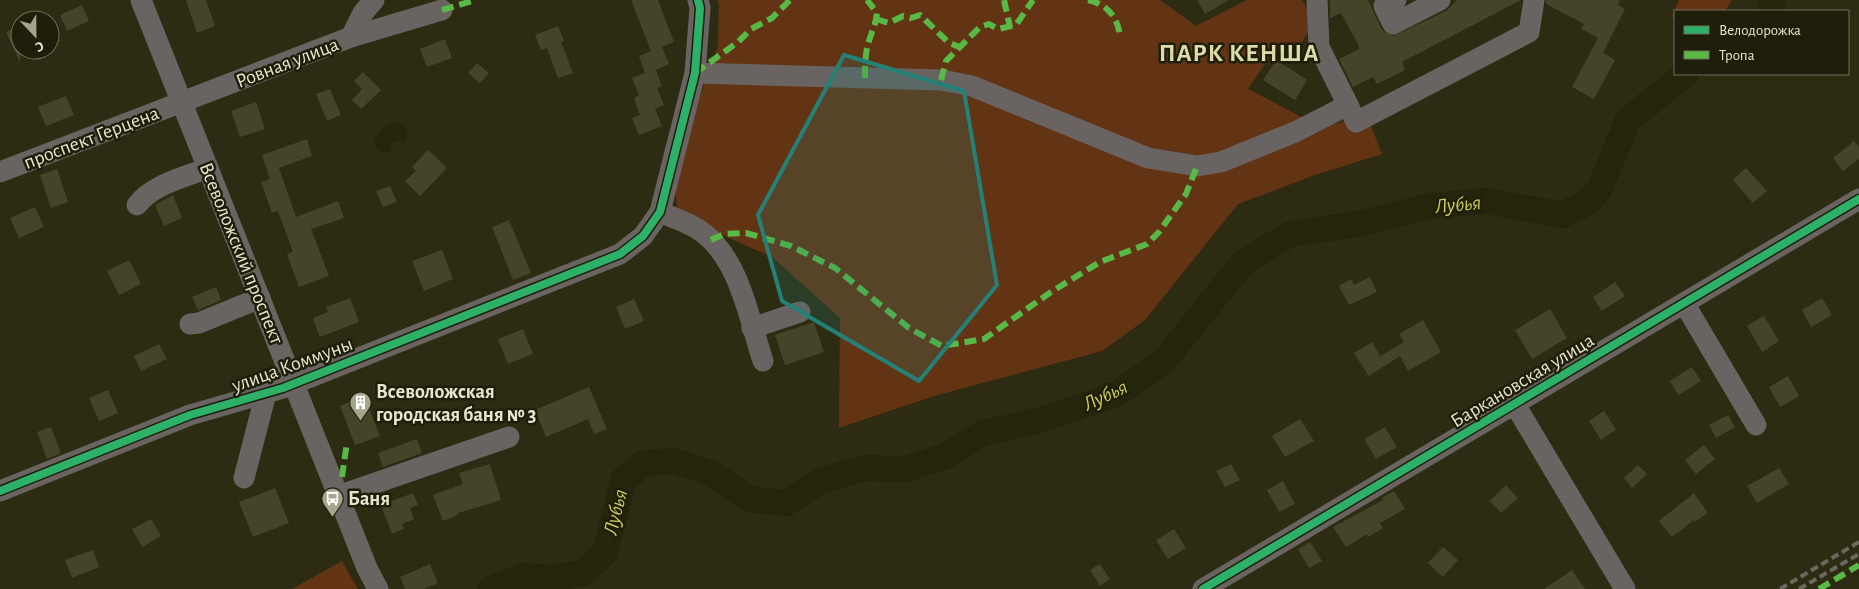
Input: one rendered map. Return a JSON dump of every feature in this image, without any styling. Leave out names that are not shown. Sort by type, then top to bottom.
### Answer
[{"type":"street","name":"Всеволожский проспект","points":[[141,0],[338,496],[367,568],[378,589]]},
{"type":"street","name":"Ровная улица","points":[[182,102],[351,37],[363,13],[374,0]]},
{"type":"street","points":[[698,0],[700,8],[695,73],[660,212],[702,232],[722,252],[736,281],[763,361]]},
{"type":"street","points":[[1317,0],[1319,47],[1356,122],[1529,32],[1534,0]]},
{"type":"street","points":[[1396,0],[1384,6],[1393,24],[1440,0]]},
{"type":"street","points":[[351,37],[442,10]]},
{"type":"street","points":[[695,73],[942,80],[972,86],[1148,158],[1197,166],[1221,162],[1295,132],[1348,104]]},
{"type":"street","name":"проспект Герцена","points":[[0,172],[182,102]]},
{"type":"street","points":[[137,204],[153,190],[208,168]]},
{"type":"street","name":"Баркановская улица","points":[[1203,589],[1859,199]]},
{"type":"street","name":"улица Коммуны","points":[[0,491],[190,415],[294,383],[594,266],[620,254],[643,236],[660,212]]},
{"type":"street","points":[[190,324],[199,323],[260,298]]},
{"type":"street","points":[[1684,303],[1756,424]]},
{"type":"street","points":[[752,328],[800,312]]},
{"type":"street","points":[[244,478],[266,393]]},
{"type":"street","points":[[1514,403],[1625,589]]},
{"type":"street","points":[[338,496],[509,437]]},
{"type":"highlighted area","points":[[844,55],[964,91],[997,285],[919,381],[782,301],[758,215]]},
{"type":"shaded area","points":[[717,0],[1160,0],[1196,26],[1247,0],[1302,0],[1315,22],[1296,51],[1275,49],[1248,89],[1321,127],[1367,116],[1382,154],[1312,176],[1238,204],[1145,320],[1102,351],[934,396],[839,428],[840,318],[772,257],[678,215],[673,173],[718,46],[719,4]]},
{"type":"shaded area","points":[[1679,0],[1732,0],[1726,10],[1675,10]]},
{"type":"shaded area","points":[[397,121],[406,127],[407,138],[404,144],[397,140],[390,146],[391,151],[384,153],[377,149],[374,141],[383,128]]},
{"type":"shaded area","points":[[342,561],[358,589],[292,589]]},
{"type":"building","points":[[186,0],[206,0],[215,26],[197,33]]},
{"type":"building","points":[[631,0],[658,0],[674,42],[662,47],[669,64],[656,70],[662,86],[657,88],[664,105],[655,109],[662,126],[639,135],[632,118],[640,115],[634,98],[639,95],[632,78],[645,73],[639,56],[651,51]]},
{"type":"building","points":[[1197,0],[1229,0],[1205,14]]},
{"type":"building","points":[[1330,0],[1368,0],[1382,30],[1393,36],[1446,11],[1457,0],[1521,0],[1402,62],[1405,70],[1377,84],[1373,77],[1353,87],[1339,59],[1359,49],[1358,44],[1341,13],[1330,18]]},
{"type":"building","points":[[1546,0],[1620,0],[1618,5],[1625,9],[1603,53],[1615,60],[1594,99],[1572,87],[1598,38],[1581,29],[1584,24],[1546,4]]},
{"type":"building","points":[[82,5],[89,21],[67,31],[60,15]]},
{"type":"building","points":[[558,26],[564,41],[561,42],[573,73],[558,78],[547,48],[541,50],[535,35]]},
{"type":"building","points":[[10,30],[10,41],[6,32]]},
{"type":"building","points":[[445,39],[452,58],[427,67],[420,49]]},
{"type":"building","points":[[1276,60],[1307,80],[1295,100],[1263,80]]},
{"type":"building","points":[[477,63],[489,73],[480,83],[468,73]]},
{"type":"building","points":[[363,72],[381,90],[361,109],[352,100],[362,89],[354,81]]},
{"type":"building","points":[[330,89],[341,115],[327,121],[316,94]]},
{"type":"building","points":[[66,96],[74,115],[46,126],[38,107]]},
{"type":"building","points":[[256,102],[265,129],[240,137],[231,111]]},
{"type":"building","points":[[307,139],[312,156],[279,168],[296,217],[338,201],[344,218],[311,229],[329,276],[299,287],[287,254],[293,252],[278,211],[272,213],[261,182],[270,179],[262,155]]},
{"type":"building","points":[[1854,141],[1859,147],[1859,159],[1843,171],[1833,158]]},
{"type":"building","points":[[428,150],[447,168],[420,196],[405,181],[416,171],[412,167]]},
{"type":"building","points":[[1746,168],[1767,191],[1753,203],[1733,180]]},
{"type":"building","points":[[57,169],[68,202],[51,208],[40,175]]},
{"type":"building","points":[[390,186],[397,202],[383,207],[376,191]]},
{"type":"building","points":[[173,195],[182,218],[164,226],[155,205]]},
{"type":"building","points":[[35,207],[44,227],[19,238],[10,218]]},
{"type":"building","points":[[509,220],[531,273],[513,280],[492,227]]},
{"type":"building","points":[[442,250],[453,279],[424,291],[412,261]]},
{"type":"building","points":[[129,260],[141,284],[119,295],[107,271]]},
{"type":"building","points":[[1370,277],[1377,292],[1349,305],[1339,286],[1351,279],[1354,285]]},
{"type":"building","points":[[1615,282],[1625,296],[1602,311],[1593,297]]},
{"type":"building","points":[[216,287],[221,300],[198,310],[192,297]]},
{"type":"building","points":[[350,298],[359,322],[320,337],[313,318],[328,312],[326,307]]},
{"type":"building","points":[[1822,298],[1832,315],[1811,327],[1802,310]]},
{"type":"building","points":[[634,299],[644,321],[625,329],[616,307]]},
{"type":"building","points":[[1550,309],[1567,338],[1532,359],[1515,330]]},
{"type":"building","points":[[1764,316],[1779,341],[1762,352],[1747,326]]},
{"type":"building","points":[[1423,320],[1441,352],[1408,371],[1400,356],[1369,376],[1354,353],[1372,342],[1380,356],[1404,342],[1399,334]]},
{"type":"building","points":[[814,322],[824,352],[785,365],[775,335]]},
{"type":"building","points":[[523,329],[533,354],[508,364],[498,339]]},
{"type":"building","points":[[159,344],[167,359],[141,371],[134,356]]},
{"type":"building","points":[[1692,367],[1701,381],[1678,395],[1670,381]]},
{"type":"building","points":[[1788,376],[1799,396],[1780,407],[1769,387]]},
{"type":"building","points":[[589,387],[607,429],[594,434],[588,419],[546,437],[535,410]]},
{"type":"building","points":[[108,390],[118,413],[99,421],[89,398]]},
{"type":"building","name":"Всеволожская городская баня № 3","points":[[364,396],[380,436],[355,445],[340,406]]},
{"type":"building","points":[[1604,411],[1616,430],[1601,440],[1589,421]]},
{"type":"building","points":[[1728,415],[1735,427],[1716,438],[1709,425]]},
{"type":"building","points":[[1300,419],[1314,441],[1285,457],[1272,436]]},
{"type":"building","points":[[51,427],[61,453],[47,459],[37,432]]},
{"type":"building","points":[[1385,427],[1397,447],[1376,459],[1364,439]]},
{"type":"building","points":[[417,439],[422,453],[383,467],[378,453]]},
{"type":"building","points":[[1704,445],[1715,459],[1696,474],[1685,460]]},
{"type":"building","points":[[490,464],[501,500],[458,513],[458,515],[443,521],[433,495],[463,484],[459,473]]},
{"type":"building","points":[[1231,464],[1240,480],[1225,487],[1216,471]]},
{"type":"building","points":[[1638,465],[1647,474],[1632,488],[1624,478]]},
{"type":"building","points":[[1779,468],[1789,484],[1757,503],[1747,486]]},
{"type":"building","points":[[1283,481],[1295,504],[1279,512],[1267,490]]},
{"type":"building","points":[[1506,485],[1518,498],[1501,513],[1490,501]]},
{"type":"building","points":[[275,488],[289,523],[253,537],[239,502]]},
{"type":"building","points":[[1394,491],[1405,509],[1380,523],[1383,528],[1368,537],[1367,534],[1346,547],[1333,527],[1383,500],[1382,498]]},
{"type":"building","points":[[413,493],[418,505],[410,508],[414,519],[402,524],[404,529],[392,534],[381,505]]},
{"type":"building","points":[[1694,493],[1708,513],[1695,522],[1694,520],[1672,537],[1659,521]]},
{"type":"building","points":[[151,519],[161,536],[142,547],[132,529]]},
{"type":"building","points":[[1174,529],[1186,548],[1168,559],[1156,540]]},
{"type":"building","points":[[1310,542],[1322,561],[1309,568],[1298,549]]},
{"type":"building","points":[[1443,547],[1458,560],[1443,577],[1428,563]]},
{"type":"building","points":[[93,550],[99,567],[72,578],[65,560]]},
{"type":"building","points":[[430,564],[438,583],[424,589],[405,589],[400,577]]},
{"type":"building","points":[[1100,564],[1110,579],[1100,586],[1090,570]]},
{"type":"building","points":[[1572,570],[1585,589],[1544,589]]},
{"type":"waterway","name":"Лубья","points":[[1770,10],[1773,0]]},
{"type":"waterway","name":"Лубья","points":[[491,589],[523,576],[553,578],[583,573],[605,552],[624,479],[644,463],[674,461],[711,473],[750,499],[786,503],[821,481],[864,468],[906,469],[946,456],[983,433],[1037,421],[1115,395],[1163,362],[1244,262],[1290,234],[1363,223],[1430,206],[1487,201],[1562,215],[1587,203],[1599,190],[1628,120],[1685,75]]},
{"type":"railway","points":[[1780,589],[1859,542]]},
{"type":"railway","points":[[1799,589],[1859,554]]},
{"type":"marked path","points":[[442,10],[475,0]]},
{"type":"marked path","points":[[695,73],[738,42],[751,29],[772,18],[790,0]]},
{"type":"marked path","points":[[865,78],[867,50],[877,13],[867,0]]},
{"type":"marked path","points":[[1004,0],[1010,27]]},
{"type":"marked path","points":[[941,80],[946,61],[980,27],[989,24],[998,29],[1016,25],[1033,0]]},
{"type":"marked path","points":[[1088,0],[1101,5],[1111,13],[1117,24],[1120,38]]},
{"type":"marked path","points":[[876,19],[889,23],[903,16],[911,18],[920,15],[948,42],[959,47]]},
{"type":"marked path","points":[[711,240],[724,234],[746,233],[791,246],[835,268],[909,328],[942,346],[984,339],[1051,292],[1100,262],[1147,244],[1159,232],[1186,194],[1197,166]]},
{"type":"marked path","points":[[342,477],[347,442]]},
{"type":"marked path","points":[[1819,589],[1859,565]]},
{"type":"cycle path","points":[[0,491],[190,415],[283,388],[620,254],[643,236],[660,212],[695,73],[700,8],[698,0]]},
{"type":"cycle path","points":[[1203,589],[1859,199]]},
{"type":"place","name":"Всеволожская городская баня № 3","points":[[360,421]]},
{"type":"place","name":"Баня","points":[[332,517]]},
{"type":"district","name":"ПАРК КЕНША","points":[[1239,52]]}]
